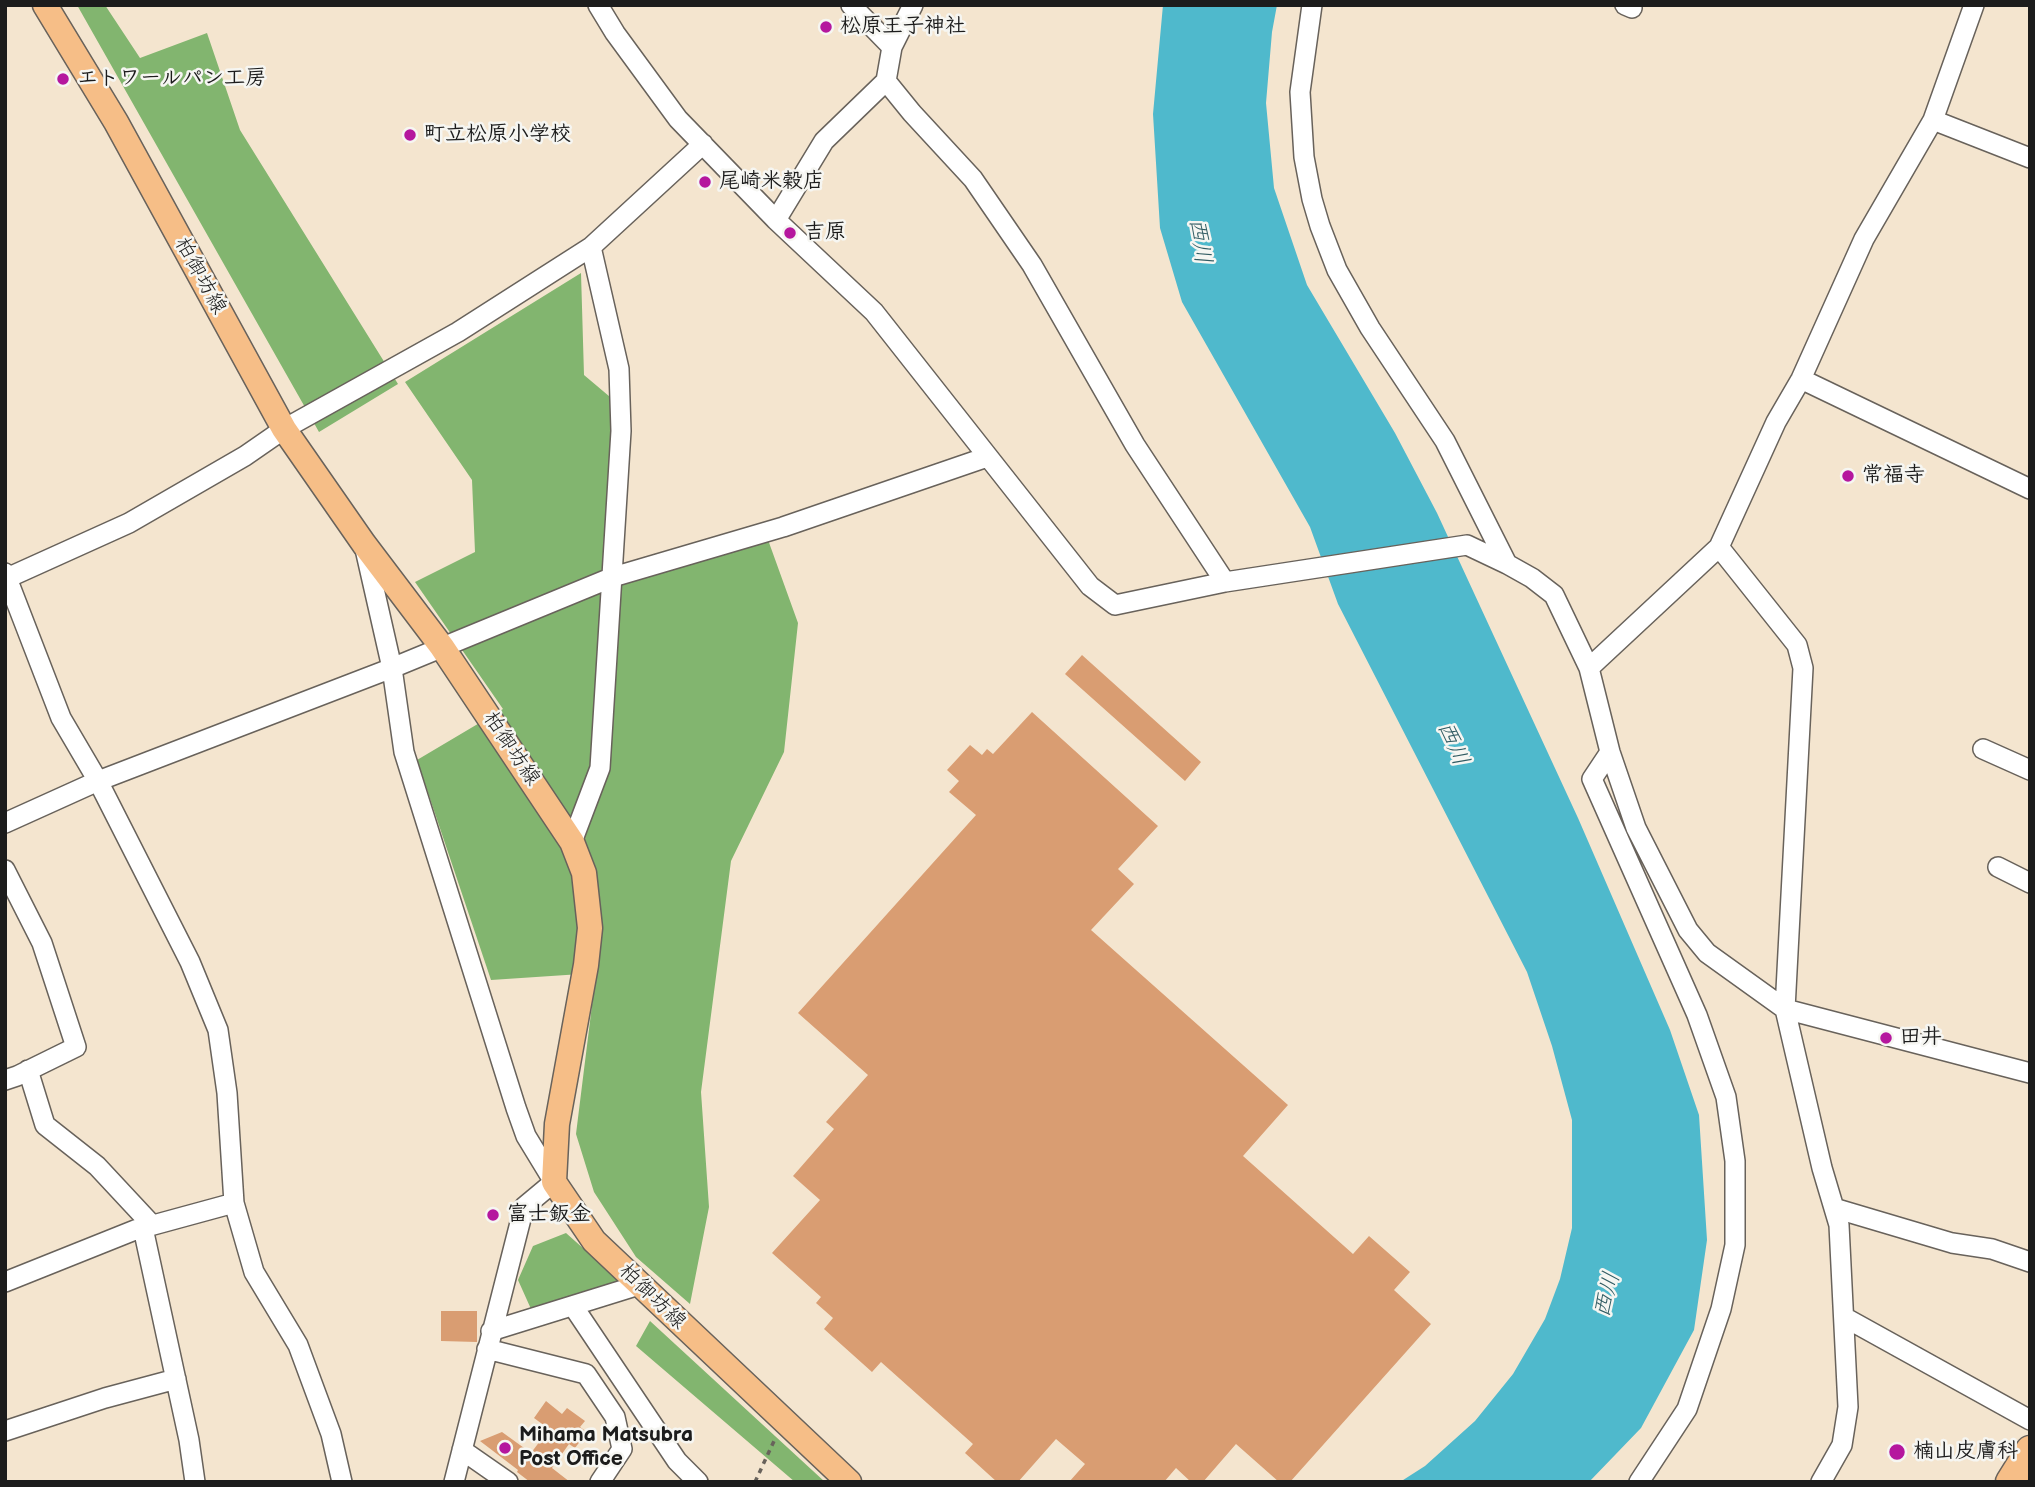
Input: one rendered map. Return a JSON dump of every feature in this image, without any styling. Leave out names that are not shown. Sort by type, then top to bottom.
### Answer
[{"type":"highway","points":[[2010,1482],[2030,1450]]},
{"type":"main road","name":"柏御坊線","points":[[45,5],[116,122],[284,429],[364,544],[442,647],[572,842],[584,873],[590,928],[586,965],[557,1124],[554,1182],[594,1241],[849,1482]]},
{"type":"street","points":[[598,5],[615,33],[678,118],[776,219],[874,312],[1090,586],[1115,605],[1225,582],[1467,545],[1507,564],[1554,595],[1589,668],[1611,752],[1636,828],[1688,930],[1707,953],[1785,1009],[2030,1073]]},
{"type":"street","points":[[850,5],[892,47]]},
{"type":"street","points":[[776,219],[824,141],[886,81],[892,47],[913,5]]},
{"type":"street","points":[[1312,5],[1300,104],[1304,157],[1320,226],[1337,270],[1370,328],[1445,441],[1507,564]]},
{"type":"street","points":[[1589,668],[1718,547],[1776,422],[1801,379],[1864,239],[1933,120],[1974,5]]},
{"type":"street","points":[[886,81],[973,179],[1032,265],[1135,445],[1225,582]]},
{"type":"street","points":[[1933,120],[2030,158]]},
{"type":"street","points":[[342,1482],[331,1434],[298,1345],[254,1272],[234,1203],[227,1093],[219,1030],[190,962],[99,780],[61,718],[6,577],[129,523],[245,456],[284,429],[458,332],[591,247],[703,144]]},
{"type":"street","points":[[572,842],[600,768],[621,431],[619,369],[591,247]]},
{"type":"street","points":[[1801,379],[2030,489]]},
{"type":"street","points":[[5,823],[99,780],[392,668],[613,577],[783,527],[987,457]]},
{"type":"street","points":[[364,544],[392,668],[404,752],[516,1108],[526,1136],[554,1182],[524,1207],[462,1450],[459,1479]]},
{"type":"street","points":[[1718,547],[1797,645],[1803,668],[1785,1009],[1822,1168],[1839,1225],[1848,1407],[1842,1445],[1821,1482]]},
{"type":"street","points":[[1983,749],[2030,770]]},
{"type":"street","points":[[1611,752],[1592,779],[1697,1015],[1726,1097],[1735,1161],[1735,1245],[1721,1309],[1687,1409],[1639,1482]]},
{"type":"street","points":[[1998,867],[2030,883]]},
{"type":"street","points":[[5,870],[42,943],[76,1047],[5,1080]]},
{"type":"street","points":[[28,1070],[45,1125],[97,1166],[148,1227],[189,1440],[194,1482]]},
{"type":"street","points":[[5,1282],[148,1227],[234,1203]]},
{"type":"street","points":[[1834,1208],[1952,1243],[1992,1249],[2030,1262]]},
{"type":"street","points":[[489,1340],[572,1306],[639,1285]]},
{"type":"street","points":[[572,1306],[677,1461],[698,1482]]},
{"type":"street","points":[[1844,1317],[2030,1420]]},
{"type":"street","points":[[489,1340],[586,1374],[615,1417],[622,1449],[600,1482]]},
{"type":"street","points":[[5,1431],[105,1398],[176,1379]]},
{"type":"street","points":[[462,1450],[508,1482]]},
{"type":"path","points":[[755,1482],[778,1433]]},
{"type":"green space","points":[[77,5],[105,5],[140,58],[207,33],[240,130],[398,384],[319,432]]},
{"type":"green space","points":[[581,273],[584,375],[616,402],[604,588],[767,537],[798,623],[784,752],[731,861],[701,1092],[709,1207],[690,1304],[636,1257],[594,1192],[576,1134],[596,973],[491,980],[417,760],[503,709],[415,582],[475,552],[472,480],[405,382]]},
{"type":"green space","points":[[566,1233],[621,1282],[531,1309],[518,1280],[533,1246]]},
{"type":"green space","points":[[650,1321],[825,1482],[795,1482],[636,1346]]},
{"type":"water","name":"西川","points":[[1163,5],[1277,5],[1266,103],[1274,188],[1307,285],[1395,433],[1437,513],[1578,818],[1670,1030],[1699,1115],[1707,1240],[1694,1330],[1641,1428],[1589,1482],[1400,1482],[1425,1466],[1475,1421],[1513,1374],[1545,1319],[1560,1279],[1572,1228],[1572,1120],[1552,1046],[1527,972],[1338,604],[1310,527],[1182,302],[1160,228],[1153,114]]},
{"type":"building","points":[[1082,655],[1201,762],[1185,781],[1065,674]]},
{"type":"building","points":[[1032,712],[1158,826],[1118,869],[1134,884],[1091,930],[1288,1105],[1243,1156],[1353,1254],[1369,1236],[1410,1272],[1394,1290],[1431,1324],[1290,1482],[1279,1482],[1236,1444],[1203,1482],[1191,1482],[1176,1468],[1164,1482],[1069,1482],[1085,1464],[1056,1439],[1018,1482],[997,1482],[965,1453],[973,1444],[881,1362],[872,1372],[824,1329],[833,1318],[816,1303],[821,1297],[772,1253],[820,1200],[793,1176],[834,1129],[826,1122],[868,1075],[798,1013],[976,815],[949,792],[959,781],[947,770],[970,745],[982,755],[987,749],[993,754]]},
{"type":"building","points":[[441,1311],[477,1311],[477,1342],[441,1341]]},
{"type":"building","points":[[546,1401],[562,1414],[567,1408],[585,1421],[580,1427],[587,1432],[575,1448],[569,1444],[552,1468],[570,1482],[530,1482],[480,1441],[502,1432],[531,1453],[549,1429],[534,1418]]},
{"type":"place","name":"松原王子神社","points":[[826,27]]},
{"type":"place","name":"エトワールパン工房","points":[[63,79]]},
{"type":"place","name":"町立松原小学校","points":[[410,135]]},
{"type":"place","name":"尾崎米穀店","points":[[705,182]]},
{"type":"place","name":"吉原","points":[[790,233]]},
{"type":"place","name":"常福寺","points":[[1848,476]]},
{"type":"place","name":"田井","points":[[1886,1038]]},
{"type":"place","name":"富士鈑金","points":[[493,1215]]},
{"type":"place","name":"Mihama Matsubra Post Office","points":[[505,1448]]},
{"type":"place","name":"楠山皮膚科","points":[[1897,1452]]}]
